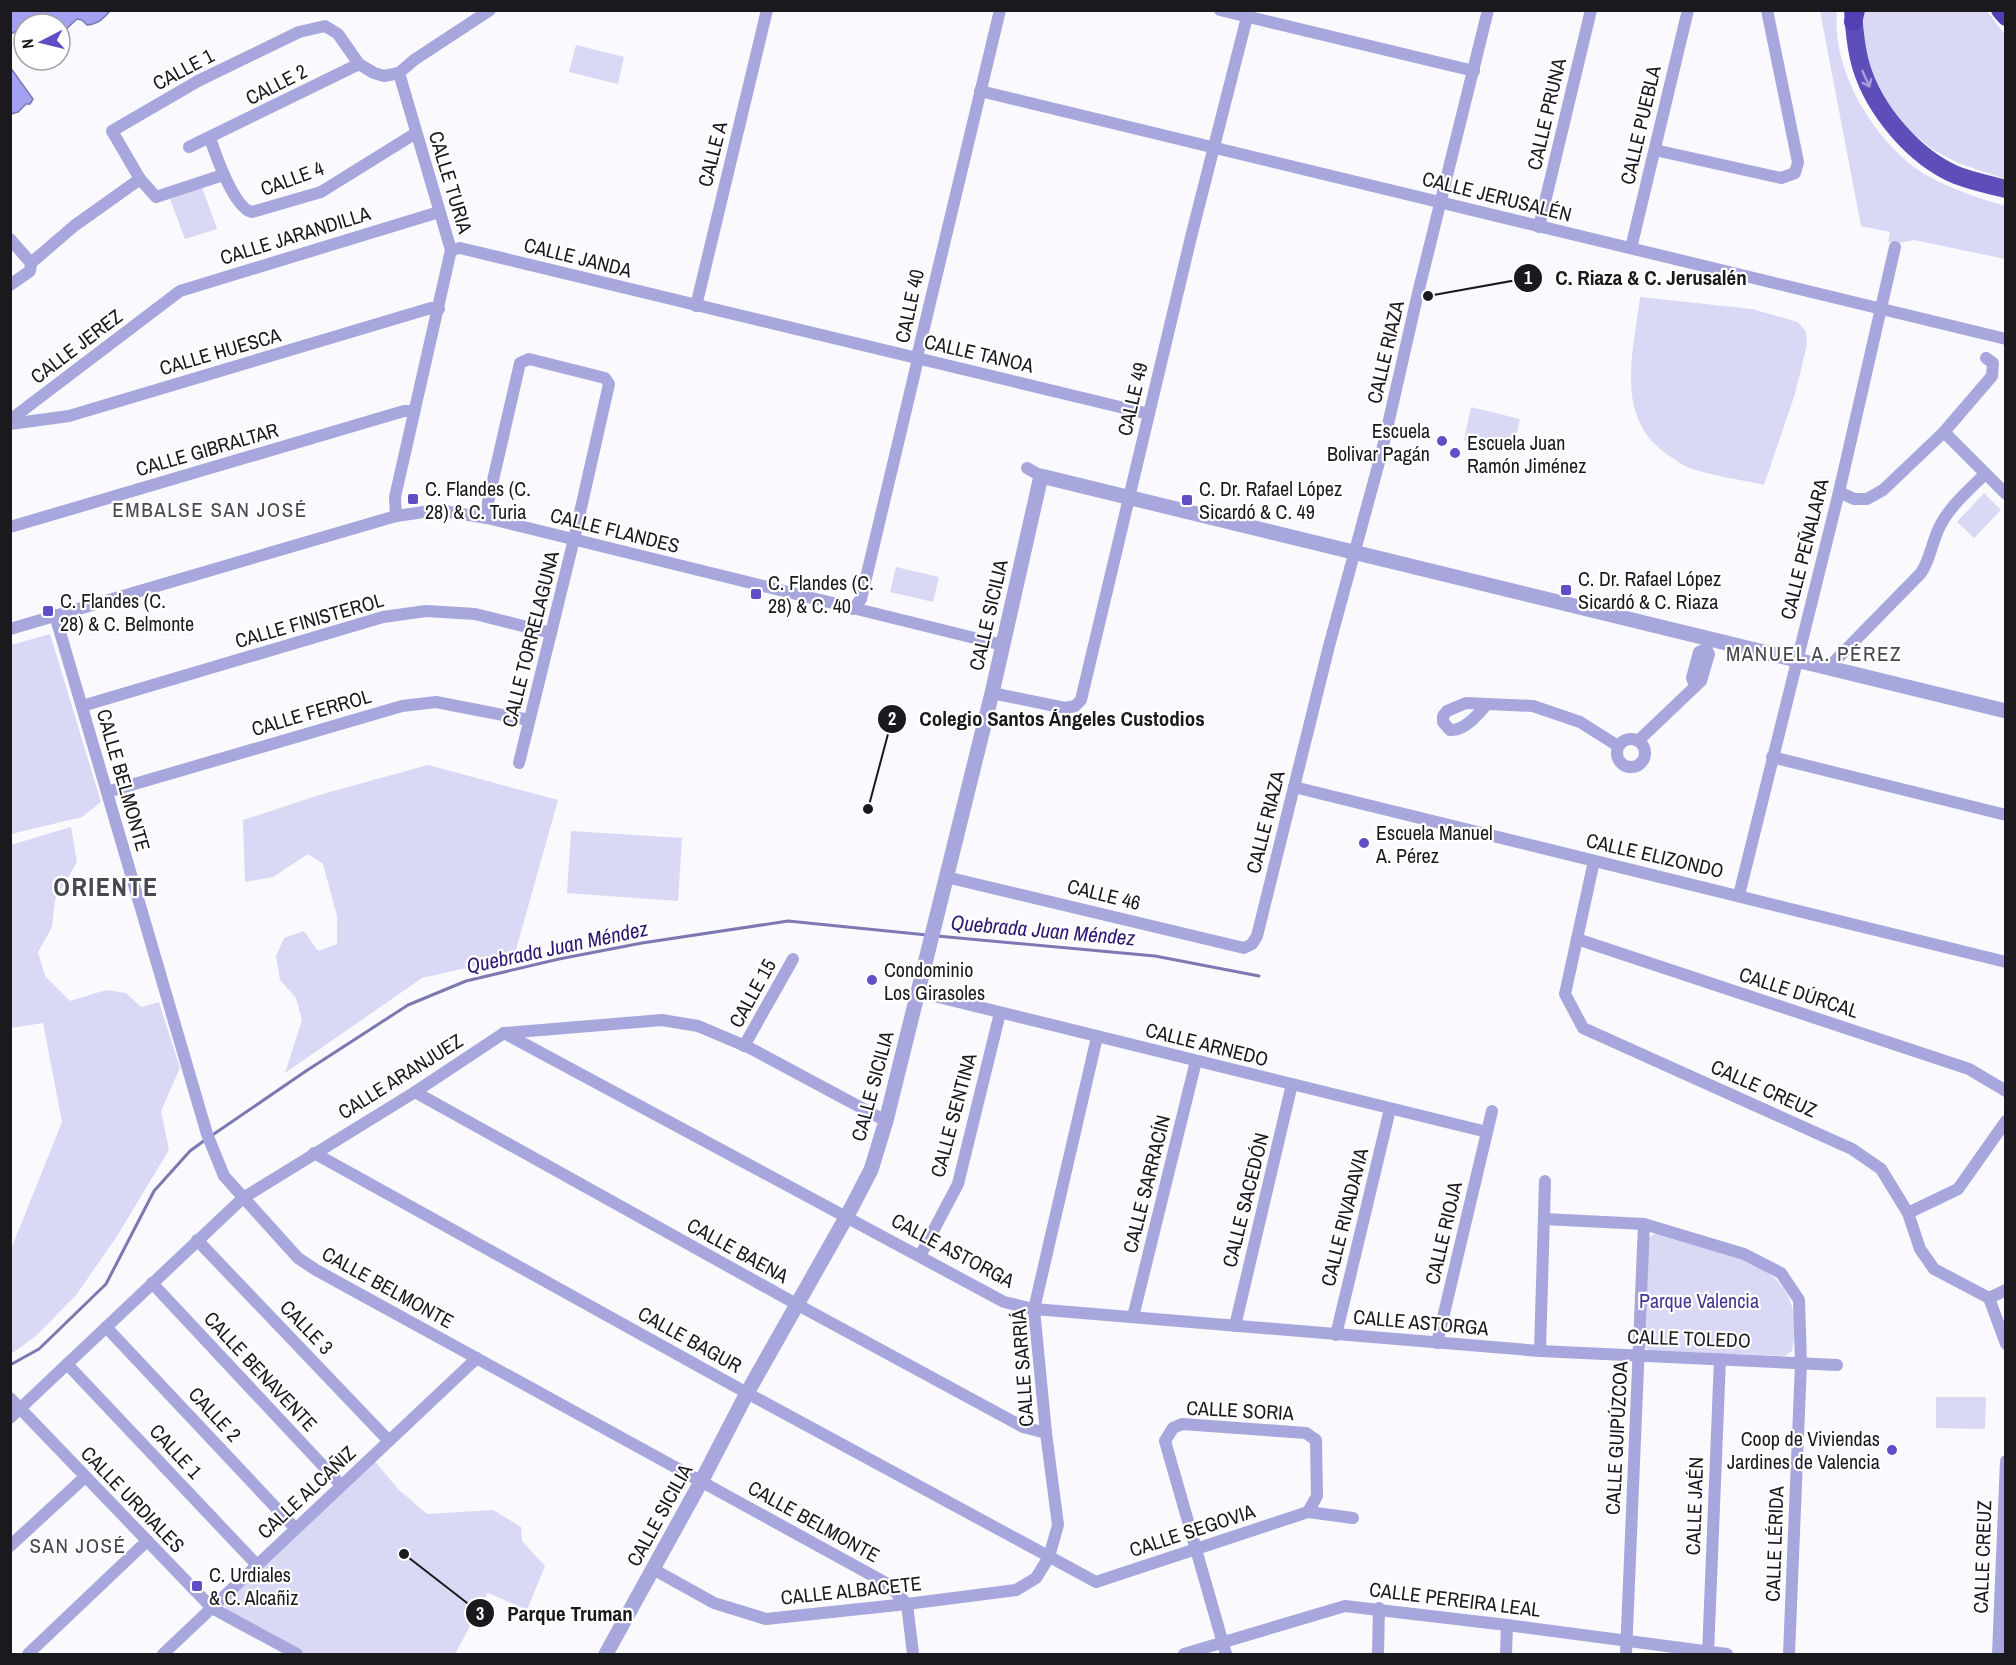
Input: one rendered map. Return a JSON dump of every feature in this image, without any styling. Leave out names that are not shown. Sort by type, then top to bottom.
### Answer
[{"type":"highway","points":[[2000,10],[2006,17]]},
{"type":"highway","points":[[1854,14],[1861,66],[1865,77],[1880,108],[1907,141],[1931,160],[1956,174],[2006,189]]},
{"type":"street","points":[[359,64],[384,76],[399,73],[474,15],[490,10]]},
{"type":"street","name":"CALLE A","points":[[696,306],[767,10]]},
{"type":"street","name":"CALLE 40","points":[[853,609],[861,599],[918,359],[936,272],[1000,10]]},
{"type":"street","points":[[1220,10],[1474,71]]},
{"type":"street","name":"CALLE RIAZA","points":[[1252,944],[1257,936],[1329,646],[1381,455],[1418,293],[1488,10]]},
{"type":"street","name":"CALLE PRUNA","points":[[1539,227],[1591,10]]},
{"type":"street","name":"CALLE PUEBLA","points":[[1631,249],[1688,10]]},
{"type":"street","points":[[1655,150],[1781,178],[1795,173],[1798,162],[1767,10]]},
{"type":"street","name":"CALLE 49","points":[[992,693],[1065,708],[1075,706],[1081,700],[1213,148],[1247,17]]},
{"type":"street","name":"CALLE 1","points":[[223,176],[156,197],[140,179],[112,131],[198,81],[299,32],[325,26],[338,34],[359,64]]},
{"type":"street","name":"CALLE 2","points":[[189,147],[359,64]]},
{"type":"street","name":"CALLE TURIA","points":[[396,516],[395,497],[451,250],[399,73]]},
{"type":"street","name":"CALLE JERUSALÉN","points":[[980,91],[2006,339]]},
{"type":"street","name":"CALLE 4","points":[[223,176],[242,207],[252,213],[321,192],[416,133]]},
{"type":"street","points":[[210,138],[223,176]]},
{"type":"street","points":[[10,285],[30,271],[31,263],[74,226],[140,179]]},
{"type":"street","name":"CALLE JARANDILLA","points":[[165,302],[180,291],[439,212]]},
{"type":"street","points":[[10,238],[31,263]]},
{"type":"street","name":"CALLE JANDA","points":[[451,250],[460,248],[696,306]]},
{"type":"street","name":"CALLE PEÑALARA","points":[[1739,895],[1839,492],[1895,248]]},
{"type":"street","name":"CALLE JEREZ","points":[[10,422],[165,302]]},
{"type":"street","name":"CALLE TANOA","points":[[696,306],[1149,414]]},
{"type":"street","name":"CALLE HUESCA","points":[[10,422],[69,416],[431,309],[439,309]]},
{"type":"street","points":[[1839,492],[1854,499],[1868,499],[1883,490],[1944,432],[1992,376],[1992,363],[1986,358]]},
{"type":"street","name":"CALLE TORRELAGUNA","points":[[487,518],[488,502],[520,363],[529,359],[605,378],[609,384],[519,763]]},
{"type":"street","name":"CALLE GIBRALTAR","points":[[10,527],[404,411],[414,411]]},
{"type":"street","points":[[1944,432],[2006,494]]},
{"type":"street","points":[[1027,468],[1041,476],[1355,552],[1707,644],[1796,659],[2006,711]]},
{"type":"street","points":[[1829,668],[1921,573],[1927,563],[1940,526],[1949,511],[1985,474]]},
{"type":"street","name":"CALLE SICILIA","points":[[606,1654],[871,1170],[886,1121],[992,693],[1041,476]]},
{"type":"street","name":"CALLE FLANDES","points":[[10,629],[396,516],[438,510],[487,518],[1003,645]]},
{"type":"street","name":"CALLE FINISTEROL","points":[[82,706],[383,617],[426,611],[475,614],[551,633]]},
{"type":"street","name":"CALLE BELMONTE","points":[[56,615],[213,1152],[224,1176],[298,1258],[316,1270],[886,1583],[907,1604]]},
{"type":"street","points":[[1638,741],[1701,681],[1709,654],[1707,644]]},
{"type":"street","name":"CALLE FERROL","points":[[107,792],[402,706],[436,702],[529,720]]},
{"type":"street","points":[[1487,704],[1533,706],[1580,722],[1618,746]]},
{"type":"street","points":[[1625,740],[1638,741],[1644,748],[1642,761],[1634,766],[1621,763],[1617,754],[1618,746],[1625,740]]},
{"type":"street","points":[[1772,757],[2006,815]]},
{"type":"street","name":"CALLE ELIZONDO","points":[[1294,787],[2006,962]]},
{"type":"street","name":"CALLE CREUZ","points":[[1594,861],[1565,994],[1583,1028],[1852,1149],[1881,1169],[1908,1213],[1920,1249],[1934,1269],[1989,1298]]},
{"type":"street","name":"CALLE 46","points":[[946,877],[1244,948],[1252,944]]},
{"type":"street","name":"CALLE DÚRCAL","points":[[1577,939],[1969,1069],[2006,1091]]},
{"type":"street","name":"CALLE 15","points":[[744,1046],[793,958]]},
{"type":"street","name":"CALLE ARNEDO","points":[[918,992],[1487,1132]]},
{"type":"street","name":"CALLE SENTINA","points":[[920,1256],[958,1184],[1000,1013]]},
{"type":"street","name":"CALLE ARANJUEZ","points":[[10,1418],[243,1198],[415,1092],[504,1033],[662,1020],[698,1026],[744,1046],[886,1121]]},
{"type":"street","name":"CALLE ASTORGA","points":[[504,1033],[1004,1302],[1034,1309],[1540,1351]]},
{"type":"street","name":"CALLE SARRIÁ","points":[[1048,1557],[1058,1525],[1034,1309],[1097,1037]]},
{"type":"street","name":"CALLE SARRACÍN","points":[[1133,1317],[1196,1061]]},
{"type":"street","name":"CALLE SACEDÓN","points":[[1234,1326],[1292,1084]]},
{"type":"street","name":"CALLE BAENA","points":[[415,1092],[1023,1427],[1046,1433]]},
{"type":"street","name":"CALLE RIVADAVIA","points":[[1336,1335],[1390,1109]]},
{"type":"street","name":"CALLE RIOJA","points":[[1437,1343],[1492,1111]]},
{"type":"street","points":[[1908,1213],[1958,1189],[2006,1121]]},
{"type":"street","name":"CALLE BAGUR","points":[[314,1153],[1048,1557]]},
{"type":"street","points":[[1540,1351],[1545,1181]]},
{"type":"street","name":"CALLE LÉRIDA","points":[[1544,1219],[1644,1224],[1744,1254],[1781,1273],[1799,1300],[1801,1363],[1790,1654]]},
{"type":"street","name":"CALLE GUIPÚZCOA","points":[[1626,1654],[1644,1224]]},
{"type":"street","name":"CALLE 3","points":[[197,1240],[389,1441]]},
{"type":"street","name":"CALLE BENAVENTE","points":[[153,1283],[341,1485]]},
{"type":"street","points":[[2006,1290],[1989,1298],[2006,1344]]},
{"type":"street","name":"CALLE 2","points":[[106,1327],[296,1528]]},
{"type":"street","name":"CALLE TOLEDO","points":[[1540,1351],[1838,1365]]},
{"type":"street","name":"CALLE ALCAÑIZ","points":[[163,1654],[477,1358]]},
{"type":"street","name":"CALLE JAÉN","points":[[1708,1653],[1720,1359]]},
{"type":"street","name":"CALLE 1","points":[[67,1364],[257,1565]]},
{"type":"street","name":"CALLE URDIALES","points":[[10,1398],[212,1608],[297,1654]]},
{"type":"street","name":"CALLE SORIA","points":[[1196,1550],[1165,1441],[1173,1428],[1182,1424],[1306,1433],[1316,1440],[1317,1496],[1308,1512]]},
{"type":"street","name":"CALLE CREUZ","points":[[1998,1654],[2006,1461]]},
{"type":"street","points":[[10,1546],[85,1477]]},
{"type":"street","name":"CALLE SEGOVIA","points":[[1048,1557],[1096,1582],[1308,1512],[1353,1518]]},
{"type":"street","points":[[28,1654],[147,1541]]},
{"type":"street","points":[[1196,1550],[1224,1649]]},
{"type":"street","name":"CALLE ALBACETE","points":[[653,1569],[714,1603],[766,1619],[1016,1590],[1035,1578],[1048,1557]]},
{"type":"street","points":[[907,1604],[913,1654]]},
{"type":"street","name":"CALLE PEREIRA LEAL","points":[[1184,1654],[1224,1649],[1345,1606],[1507,1624],[1727,1654]]},
{"type":"street","points":[[1377,1654],[1379,1608]]},
{"type":"street","points":[[1506,1654],[1507,1624]]},
{"type":"green space","points":[[1820,11],[1837,11],[1837,34],[1841,58],[1849,82],[1861,105],[1891,146],[1909,163],[1937,181],[2005,206],[2005,259],[1914,240],[1899,243],[1888,242],[1890,232],[1861,226]]},
{"type":"green space","points":[[1862,11],[1987,11],[2005,35],[2005,179],[1958,163],[1932,149],[1899,122],[1874,84],[1866,63]]},
{"type":"green space","points":[[576,45],[624,57],[618,84],[569,72]]},
{"type":"green space","points":[[202,187],[217,229],[185,239],[170,199]]},
{"type":"green space","points":[[1640,297],[1752,309],[1798,322],[1806,332],[1807,345],[1795,394],[1764,485],[1705,473],[1685,466],[1653,442],[1641,425],[1634,405],[1631,385],[1631,363]]},
{"type":"green space","points":[[1471,407],[1520,419],[1513,452],[1464,440]]},
{"type":"green space","points":[[1984,493],[2001,510],[1974,538],[1957,522]]},
{"type":"green space","points":[[896,567],[939,577],[933,602],[890,592]]},
{"type":"green space","points":[[50,634],[101,802],[82,817],[11,834],[11,645]]},
{"type":"green space","points":[[428,765],[558,800],[514,957],[422,978],[285,1073],[302,1020],[296,998],[280,980],[276,956],[284,938],[304,931],[318,951],[337,944],[337,916],[323,864],[308,854],[273,877],[245,882],[243,820],[319,795]]},
{"type":"green space","points":[[71,827],[77,862],[55,900],[52,927],[38,952],[45,976],[70,1001],[106,990],[126,993],[141,1007],[159,1002],[180,1068],[161,1111],[169,1150],[117,1236],[77,1294],[36,1336],[11,1354],[11,1249],[62,1122],[43,1023],[11,1028],[11,845]]},
{"type":"green space","points":[[571,831],[682,838],[678,901],[567,893]]},
{"type":"green space","name":"Parque Valencia","points":[[1656,1233],[1732,1254],[1756,1265],[1775,1278],[1788,1296],[1795,1320],[1792,1351],[1785,1356],[1650,1351],[1643,1346],[1647,1239]]},
{"type":"green space","points":[[1936,1397],[1986,1397],[1985,1429],[1936,1428]]},
{"type":"green space","points":[[374,1460],[398,1489],[427,1514],[493,1510],[521,1527],[522,1541],[545,1566],[527,1610],[488,1593],[455,1654],[305,1654],[226,1611],[224,1601]]},
{"type":"shaded area","points":[[11,10],[110,10],[100,21],[87,25],[77,19],[72,24],[72,12],[12,12],[11,34]]},
{"type":"shaded area","points":[[10,67],[33,99],[30,104],[26,104],[18,112],[11,114]]},
{"type":"waterway","name":"Quebrada Juan Méndez","points":[[211,1136],[408,1005],[466,981],[559,959],[642,943],[788,921],[927,935]]},
{"type":"waterway","name":"Quebrada Juan Méndez","points":[[937,936],[1155,956],[1259,976]]},
{"type":"waterway","name":"Quebrada Juan Méndez","points":[[10,1365],[39,1349],[106,1284],[154,1191],[190,1151],[205,1140]]},
{"type":"place","name":"C. Riaza & C. Jerusalén","points":[[1428,296]]},
{"type":"place","name":"Escuela Bolivar Pagán","points":[[1442,441]]},
{"type":"place","name":"Escuela Juan Ramón Jiménez","points":[[1455,453]]},
{"type":"place","name":"C. Flandes (C. 28) & C. Turia","points":[[413,499]]},
{"type":"place","name":"C. Dr. Rafael López Sicardó & C. 49","points":[[1187,500]]},
{"type":"place","name":"C. Dr. Rafael López Sicardó & C. Riaza","points":[[1566,590]]},
{"type":"place","name":"C. Flandes (C. 28) & C. 40","points":[[756,594]]},
{"type":"place","name":"C. Flandes (C. 28) & C. Belmonte","points":[[48,611]]},
{"type":"place","name":"Colegio Santos Ángeles Custodios","points":[[868,809]]},
{"type":"place","name":"Escuela Manuel A. Pérez","points":[[1364,843]]},
{"type":"place","name":"Condominio Los Girasoles","points":[[872,980]]},
{"type":"place","name":"Coop de Viviendas Jardines de Valencia","points":[[1892,1450]]},
{"type":"place","name":"Parque Truman","points":[[404,1554]]},
{"type":"place","name":"C. Urdiales & C. Alcañiz","points":[[197,1586]]},
{"type":"district","name":"EMBALSE SAN JOSÉ","points":[[210,509]]},
{"type":"district","name":"MANUEL A. PÉREZ","points":[[1814,653]]},
{"type":"district","name":"ORIENTE","points":[[106,886]]},
{"type":"district","name":"SAN JOSÉ","points":[[78,1545]]}]
